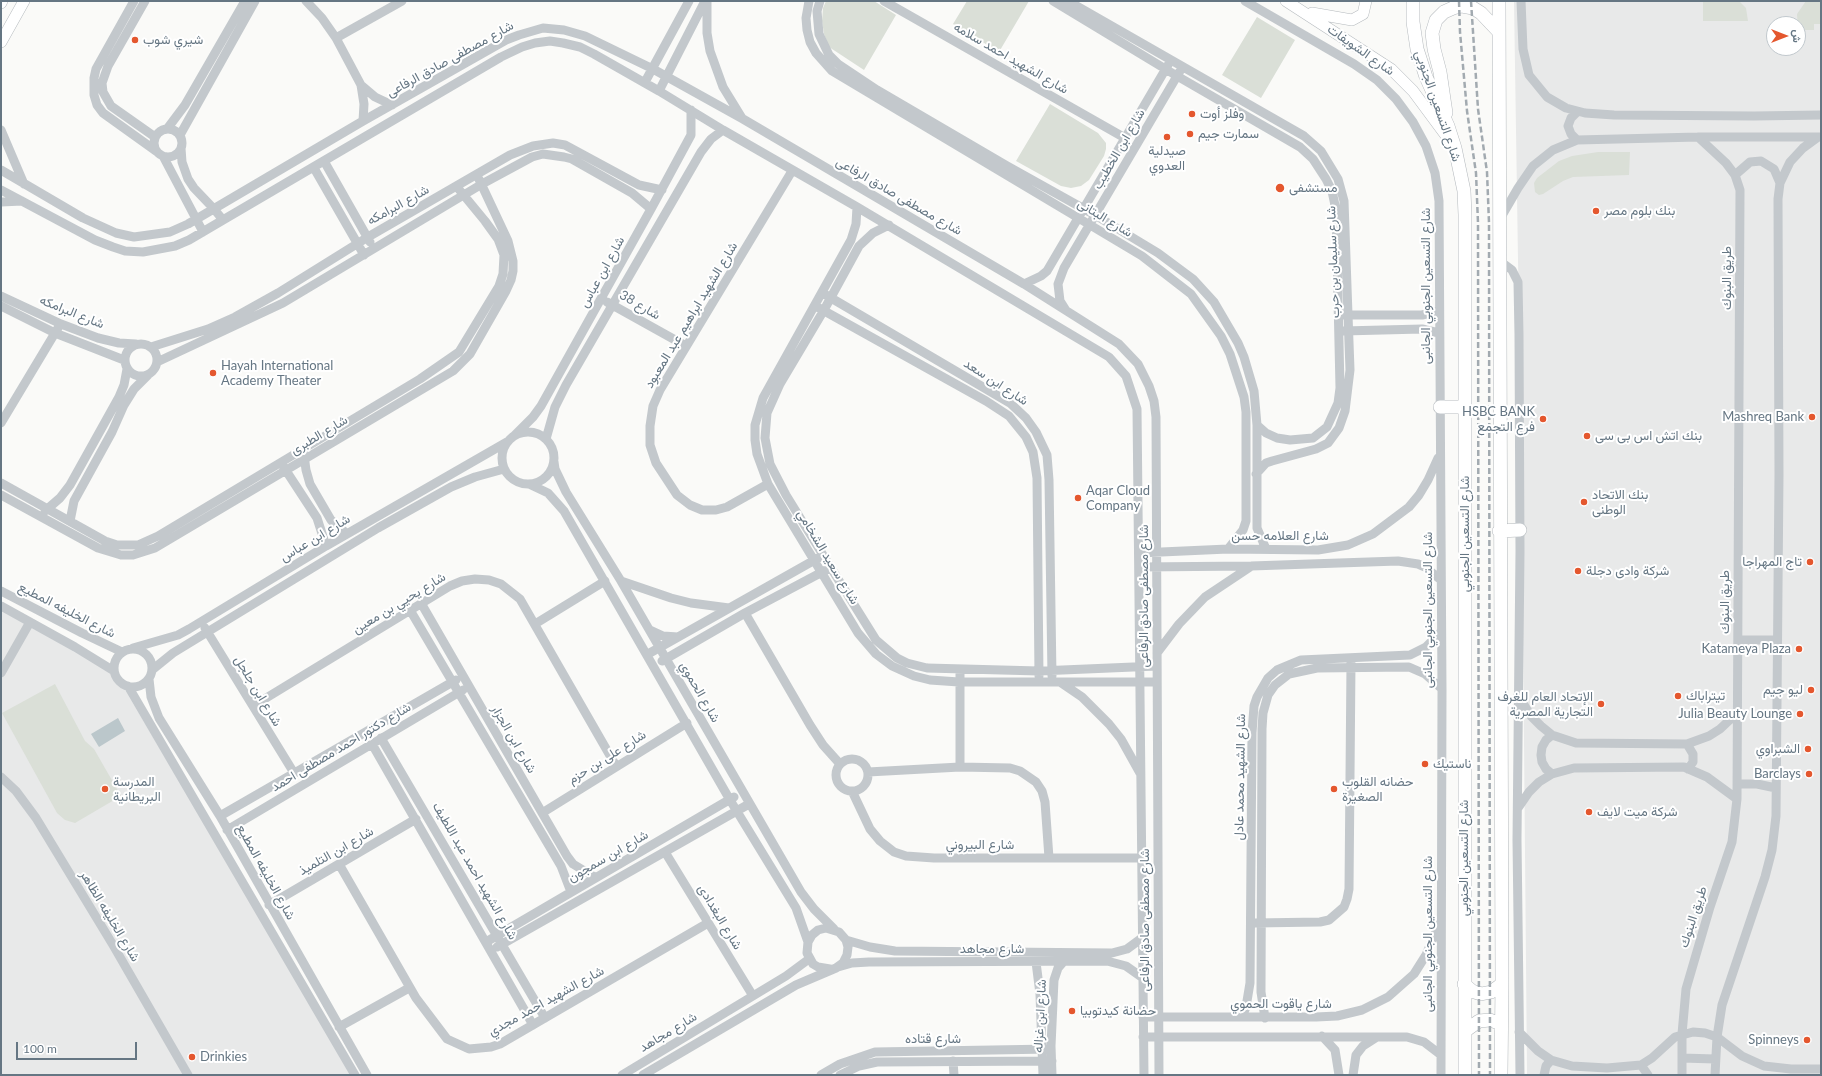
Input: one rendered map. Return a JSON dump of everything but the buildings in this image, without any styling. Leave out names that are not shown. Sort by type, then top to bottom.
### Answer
[{"type":"highway","name":"شارع التسعين الجنوبي","points":[[1412,1],[1417,50],[1426,76],[1448,126],[1455,148],[1464,192],[1465,1075]]},
{"type":"highway","points":[[1498,1],[1500,220],[1501,1075]]},
{"type":"highway","points":[[1448,126],[1443,90],[1433,44],[1432,33],[1436,20],[1444,12],[1453,8],[1462,6],[1473,8],[1481,13],[1499,32]]},
{"type":"highway","points":[[1440,407],[1465,407]]},
{"type":"highway","points":[[1500,531],[1520,530]]},
{"type":"highway","points":[[1464,984],[1472,991],[1481,994],[1495,990],[1502,984]]},
{"type":"highway","points":[[1465,1031],[1474,1024],[1485,1020],[1501,1024]]},
{"type":"main road","points":[[1,42],[24,1]]},
{"type":"main road","name":"شارع الشويفات","points":[[1286,1],[1392,69],[1402,78],[1455,148]]},
{"type":"main road","points":[[1305,12],[1352,20],[1363,14],[1366,1]]},
{"type":"street","points":[[134,1],[96,69],[94,78],[94,95],[97,105],[103,113],[159,154],[174,156],[181,148]]},
{"type":"street","points":[[145,1],[104,74],[103,92],[111,106],[155,137]]},
{"type":"street","points":[[203,232],[159,154],[154,144],[155,137],[160,131],[167,128],[185,105],[245,1]]},
{"type":"street","points":[[180,135],[255,1]]},
{"type":"street","points":[[306,1],[322,18],[336,38],[361,85],[364,104],[363,121]]},
{"type":"street","points":[[336,38],[402,1]]},
{"type":"street","points":[[659,90],[706,1]]},
{"type":"street","points":[[706,1],[707,33],[710,51],[723,87],[743,119]]},
{"type":"street","name":"شارع البتانى","points":[[809,1],[806,18],[807,30],[816,53],[832,71],[1084,208],[1171,262],[1193,279],[1214,302],[1231,330],[1244,357],[1254,391],[1257,425],[1257,528],[1266,549]]},
{"type":"street","name":"شارع البتانى","points":[[820,1],[817,11],[817,22],[819,34],[828,55],[874,93],[1142,256],[1191,294],[1221,336],[1230,354],[1244,397],[1246,521],[1243,530],[1228,549]]},
{"type":"street","name":"شارع الشهيد احمد سلامه","points":[[884,1],[1125,138]]},
{"type":"street","name":"شارع سليمان بن حرب","points":[[1053,1],[1177,76],[1300,147],[1321,169],[1332,191],[1336,210],[1340,388],[1338,403],[1327,427],[1313,438],[1290,440],[1277,438],[1266,433],[1257,425]]},
{"type":"street","name":"شارع سليمان بن حرب","points":[[1068,1],[1182,67],[1256,107],[1304,136],[1321,150],[1338,180],[1344,201],[1350,370],[1348,396],[1339,428],[1328,443],[1323,446],[1272,460],[1266,463],[1256,474]]},
{"type":"street","name":"شارع التسعين الجنوبي الجانبى","points":[[1245,1],[1354,64],[1377,80],[1405,110],[1426,146],[1433,166],[1437,187],[1442,689],[1441,1075]]},
{"type":"street","points":[[1521,1],[1523,49],[1529,76],[1547,97],[1558,104],[1577,112],[1614,115],[1821,115]]},
{"type":"street","points":[[645,82],[686,3]]},
{"type":"street","name":"شارع مصطفى صادق الرفاعى","points":[[1,170],[83,218],[125,236],[134,237],[170,232],[196,220],[363,121],[506,40],[544,28],[572,31],[653,69],[743,119],[1024,284],[1119,344],[1138,364],[1149,386],[1154,401],[1156,417],[1159,1075]]},
{"type":"street","name":"شارع مصطفى صادق الرفاعى","points":[[1,190],[95,240],[125,251],[144,252],[161,249],[189,240],[501,57],[522,47],[550,41],[580,47],[645,82],[722,130],[857,207],[1109,357],[1126,376],[1137,410],[1144,1075]]},
{"type":"street","name":"شارع ابن الخطيب","points":[[1024,284],[1041,276],[1047,271],[1170,60]]},
{"type":"street","name":"شارع ابن الخطيب","points":[[1065,309],[1060,301],[1058,284],[1060,276],[1182,67]]},
{"type":"street","points":[[361,85],[375,97],[392,105]]},
{"type":"street","name":"شارع ابن عباس","points":[[133,648],[178,635],[201,622],[326,546],[510,439],[533,418],[602,299],[691,135],[691,110]]},
{"type":"street","points":[[1577,112],[1571,118],[1568,126],[1571,134],[1577,140]]},
{"type":"street","points":[[167,128],[175,130],[180,135],[182,140],[182,162],[188,178],[194,188],[223,220]]},
{"type":"street","points":[[1,130],[24,184]]},
{"type":"street","name":"شارع ابن عباس","points":[[546,439],[555,407],[612,305],[701,152],[711,139],[722,130]]},
{"type":"street","points":[[1500,220],[1518,188],[1533,166],[1553,150],[1577,140],[1698,137],[1820,137]]},
{"type":"street","name":"طريق البنوك","points":[[1682,1075],[1683,1007],[1688,980],[1710,907],[1732,842],[1737,799],[1740,190],[1735,175],[1718,155],[1698,137]]},
{"type":"street","points":[[1715,1075],[1717,1037],[1724,995],[1769,863],[1776,820],[1779,474],[1777,215],[1780,183],[1785,171],[1796,155],[1820,137]]},
{"type":"street","name":"شارع البرامكه","points":[[151,347],[218,326],[278,293],[368,237],[522,150],[542,144],[553,143],[575,150],[639,185],[662,190]]},
{"type":"street","name":"شارع البرامكه","points":[[157,362],[282,303],[482,184],[528,159],[543,154],[572,159],[638,197],[651,209]]},
{"type":"street","points":[[324,161],[374,248]]},
{"type":"street","points":[[1735,175],[1750,162],[1761,161],[1774,169],[1780,183]]},
{"type":"street","points":[[314,168],[364,254]]},
{"type":"street","name":"شارع الشهيد ابراهيم عبد المعبود","points":[[768,484],[727,507],[716,510],[702,510],[690,505],[677,495],[659,468],[650,445],[650,426],[653,406],[660,390],[792,171]]},
{"type":"street","name":"شارع الطبرى","points":[[1,495],[109,553],[133,555],[155,548],[304,455],[453,371],[470,354],[511,280],[512,261],[508,241],[477,175]]},
{"type":"street","name":"شارع الطبرى","points":[[304,455],[459,352],[499,286],[503,274],[504,256],[498,239],[486,221],[458,187]]},
{"type":"street","points":[[1,202],[22,201]]},
{"type":"street","name":"شارع سعيد الشخامي","points":[[857,207],[854,232],[771,382],[758,412],[755,425],[756,447],[768,484],[858,633],[876,654],[892,666],[914,676],[930,680],[959,682],[1157,682]]},
{"type":"street","name":"شارع سعيد الشخامي","points":[[888,226],[873,233],[859,246],[831,298],[780,384],[771,403],[765,425],[765,438],[770,464],[776,477],[866,627],[883,648],[896,658],[918,666],[960,669],[1039,671],[1157,666]]},
{"type":"street","points":[[1500,261],[1512,270],[1518,282],[1520,530],[1517,809],[1520,1075]]},
{"type":"street","points":[[278,293],[282,303]]},
{"type":"street","name":"شارع ابن سعد","points":[[821,293],[1001,397],[1021,412],[1036,432],[1047,455],[1049,480],[1052,670],[1056,681]]},
{"type":"street","name":"شارع البرامكه","points":[[1,296],[61,324],[98,338],[136,344]]},
{"type":"street","name":"شارع 38","points":[[602,299],[686,346]]},
{"type":"street","name":"شارع ابن سعد","points":[[814,305],[986,401],[1014,421],[1028,441],[1036,465],[1039,524],[1039,682]]},
{"type":"street","name":"شارع البرامكه","points":[[1,306],[56,333],[124,360]]},
{"type":"street","points":[[1338,315],[1422,315],[1439,311]]},
{"type":"street","points":[[1,423],[61,324]]},
{"type":"street","points":[[1338,331],[1415,329],[1439,333]]},
{"type":"street","points":[[41,517],[47,508],[60,498],[70,485],[122,391],[127,370],[124,360],[126,352],[136,344],[146,344],[151,347],[157,356],[155,367],[134,389],[124,406],[112,432],[74,501],[70,521]]},
{"type":"street","points":[[127,370],[136,376],[148,375]]},
{"type":"street","points":[[428,374],[432,384]]},
{"type":"street","points":[[530,432],[539,434],[546,439],[554,454],[554,462],[548,475],[536,483],[529,484],[514,480],[504,469],[502,455],[510,439],[522,433],[530,432]]},
{"type":"street","name":"شارع العلامه حسن","points":[[1139,553],[1228,549],[1333,549],[1348,546],[1373,534],[1393,521],[1409,507],[1419,495],[1434,470],[1440,443]]},
{"type":"street","points":[[304,455],[310,484],[331,520],[347,534]]},
{"type":"street","name":"شارع الحموي","points":[[554,462],[566,492],[650,630],[801,892],[834,929]]},
{"type":"street","points":[[284,467],[317,518],[326,546]]},
{"type":"street","name":"شارع الطبرى","points":[[1,483],[105,541],[118,545],[138,545],[158,536],[284,467]]},
{"type":"street","name":"شارع ابن عباس","points":[[152,670],[173,652],[378,528],[451,487],[475,477],[504,469]]},
{"type":"street","name":"شارع الحموي","points":[[529,484],[548,493],[560,505],[648,654],[730,800],[796,908],[808,942]]},
{"type":"street","points":[[1039,524],[1050,524]]},
{"type":"street","points":[[648,654],[823,555]]},
{"type":"street","name":"شارع العلامه حسن","points":[[1139,567],[1251,566],[1398,561],[1418,564],[1425,567],[1441,580]]},
{"type":"street","points":[[1157,653],[1179,624],[1205,598],[1251,566]]},
{"type":"street","points":[[654,666],[830,567]]},
{"type":"street","name":"شارع يحيي بن معين","points":[[252,706],[450,586],[462,581],[475,579],[488,580],[501,584],[512,591],[520,599],[616,766]]},
{"type":"street","points":[[535,624],[605,581]]},
{"type":"street","points":[[621,581],[678,600],[729,608]]},
{"type":"street","name":"شارع الخليفه المطيع","points":[[1,591],[122,652]]},
{"type":"street","name":"شارع ابن الجزار","points":[[421,603],[573,864],[596,878]]},
{"type":"street","name":"شارع الخليفه المطيع","points":[[1,606],[75,647],[114,671]]},
{"type":"street","name":"شارع ابن الجزار","points":[[410,610],[561,866],[571,892]]},
{"type":"street","points":[[745,614],[810,725],[823,745],[840,764]]},
{"type":"street","points":[[1,672],[30,622]]},
{"type":"street","name":"شارع ابن جلجل","points":[[201,622],[294,773]]},
{"type":"street","points":[[650,630],[663,636],[678,637]]},
{"type":"street","name":"شارع الشهيد محمد عادل","points":[[1242,1017],[1246,1007],[1250,983],[1254,706],[1257,697],[1268,678],[1277,670],[1301,660],[1410,655],[1426,647],[1441,632]]},
{"type":"street","points":[[1738,640],[1777,640]]},
{"type":"street","points":[[133,648],[145,652],[149,657],[152,670],[149,679],[144,684],[137,687],[128,686],[117,678],[114,671],[116,659],[122,652],[133,648]]},
{"type":"street","points":[[1252,923],[1320,922],[1330,920],[1344,907],[1347,899],[1349,889],[1351,658]]},
{"type":"street","name":"شارع الشهيد محمد عادل","points":[[1265,1018],[1261,992],[1262,720],[1268,695],[1272,689],[1289,674],[1301,670],[1317,668],[1409,667],[1425,674],[1442,689]]},
{"type":"street","points":[[960,669],[960,767]]},
{"type":"street","name":"شارع دكتور احمد مصطفى احمد","points":[[220,816],[463,676]]},
{"type":"street","name":"شارع الخليفه المطيع","points":[[149,679],[151,697],[159,718],[220,816],[365,1074]]},
{"type":"street","points":[[1056,681],[1082,697],[1109,724],[1141,774]]},
{"type":"street","name":"شارع الخليفه المطيع","points":[[128,686],[355,1075]]},
{"type":"street","name":"شارع دكتور احمد مصطفى احمد","points":[[227,830],[469,687]]},
{"type":"street","points":[[1518,694],[1531,716],[1552,735],[1576,743],[1687,744],[1709,736],[1720,729],[1738,712]]},
{"type":"street","name":"شارع على بن حزم","points":[[542,813],[687,723]]},
{"type":"street","points":[[1552,735],[1542,747],[1541,755],[1546,769],[1552,774]]},
{"type":"street","name":"شارع الشهيد احمد عبد اللطيف","points":[[381,738],[498,935],[544,1018]]},
{"type":"street","name":"شارع الشهيد احمد عبد اللطيف","points":[[372,744],[533,1024]]},
{"type":"street","points":[[1687,744],[1693,754],[1693,762],[1688,768]]},
{"type":"street","points":[[846,759],[858,760],[865,764],[868,772],[866,784],[860,789],[852,791],[841,786],[836,780],[836,771],[840,764],[846,759]]},
{"type":"street","points":[[1517,809],[1528,792],[1539,782],[1552,774],[1574,768],[1624,766],[1688,768],[1707,777],[1737,799]]},
{"type":"street","points":[[868,772],[960,767],[1010,768],[1020,771],[1036,782],[1042,791],[1045,802],[1049,858]]},
{"type":"street","name":"شارع الخليفه الظاهر","points":[[1,777],[16,791],[36,818],[188,1075]]},
{"type":"street","points":[[1737,784],[1757,784],[1776,788]]},
{"type":"street","name":"شارع البيروني","points":[[852,791],[870,829],[880,841],[894,852],[906,856],[934,858],[1142,858]]},
{"type":"street","name":"شارع ابن سمجون","points":[[486,942],[742,792]]},
{"type":"street","points":[[1252,800],[1262,800]]},
{"type":"street","name":"شارع ابن سمجون","points":[[491,950],[749,804]]},
{"type":"street","name":"شارع ابن التلميذ","points":[[269,905],[416,819]]},
{"type":"street","name":"شارع البغدادى","points":[[665,852],[753,996]]},
{"type":"street","name":"شارع الشهيد احمد مجدي","points":[[339,864],[409,988],[447,1039],[469,1049],[491,1047],[500,1044],[708,923]]},
{"type":"street","name":"شارع ياقوت الحموي","points":[[1143,1017],[1265,1018],[1337,1016],[1362,1010],[1385,1000],[1406,983],[1422,963],[1432,944],[1441,917]]},
{"type":"street","points":[[826,928],[834,929],[846,940],[848,948],[847,956],[843,963],[833,968],[818,967],[809,959],[807,953],[808,942],[812,935],[818,930],[826,928]]},
{"type":"street","name":"شارع مجاهد","points":[[846,940],[870,947],[896,951],[1026,951],[1112,953],[1127,949],[1142,938]]},
{"type":"street","points":[[1026,951],[1026,962]]},
{"type":"street","name":"شارع مجاهد","points":[[622,1075],[786,976],[809,959]]},
{"type":"street","name":"شارع ابن غزاله","points":[[1046,1049],[1054,980],[1058,968],[1064,961]]},
{"type":"street","name":"شارع ابن غزاله","points":[[1036,962],[1047,1062],[1052,1075]]},
{"type":"street","name":"شارع مجاهد","points":[[643,1075],[655,1072],[796,985],[833,968],[852,963],[1113,962],[1126,966],[1143,978]]},
{"type":"street","points":[[339,1027],[409,988]]},
{"type":"street","points":[[1519,1032],[1538,1051],[1551,1060],[1572,1066],[1607,1068],[1641,1065],[1652,1058],[1675,1037],[1682,1034],[1705,1033],[1717,1037],[1742,1056],[1764,1066],[1821,1069]]},
{"type":"street","points":[[1143,1037],[1322,1036],[1414,1038],[1424,1042],[1441,1055]]},
{"type":"street","points":[[1322,1036],[1335,1050],[1339,1075]]},
{"type":"street","points":[[1353,1075],[1356,1055],[1363,1046],[1377,1037]]},
{"type":"street","name":"شارع قتاده","points":[[821,1075],[840,1064],[875,1052],[1046,1049]]},
{"type":"street","points":[[1682,1058],[1715,1059]]},
{"type":"street","points":[[647,1060],[655,1072]]},
{"type":"street","points":[[1544,1075],[1546,1066],[1551,1060]]},
{"type":"street","points":[[954,1061],[954,1075]]},
{"type":"street","name":"شارع قتاده","points":[[840,1075],[859,1066],[877,1062],[1047,1062]]},
{"type":"street","name":"شارع ابن غزاله","points":[[1043,1075],[1047,1062]]},
{"type":"street","points":[[1641,1065],[1648,1075]]},
{"type":"street","points":[[1760,1075],[1764,1066]]},
{"type":"shaded area","points":[[826,1],[874,1],[896,15],[864,70],[829,47],[824,34],[822,21],[823,8]]},
{"type":"shaded area","points":[[967,1],[1029,1],[999,52],[953,24]]},
{"type":"shaded area","points":[[1514,1],[1821,1],[1821,1075],[1527,1075],[1522,519]]},
{"type":"shaded area","points":[[1703,1],[1739,1],[1746,8],[1748,21],[1703,21]]},
{"type":"shaded area","points":[[1806,1],[1821,1],[1821,24],[1814,24],[1814,30],[1806,30],[1806,16],[1797,16]]},
{"type":"shaded area","points":[[1257,17],[1295,40],[1261,98],[1222,75]]},
{"type":"shaded area","points":[[1050,104],[1098,133],[1106,143],[1104,156],[1089,180],[1081,186],[1071,188],[1061,186],[1016,161]]},
{"type":"shaded area","points":[[1598,152],[1630,152],[1629,175],[1573,177],[1563,181],[1543,194],[1539,195],[1535,192],[1534,183],[1537,178],[1559,161],[1572,156]]},
{"type":"shaded area","points":[[1,609],[103,667],[121,683],[353,1075],[1,1075]]},
{"type":"shaded area","points":[[55,684],[85,741],[94,749],[121,796],[75,823],[65,820],[57,813],[2,713]]},
{"type":"shaded area","points":[[118,718],[125,731],[99,747],[91,734]]},
{"type":"railway","points":[[1459,1],[1460,32],[1467,111],[1476,173],[1478,223],[1479,1075]]},
{"type":"railway","points":[[1471,1],[1478,109],[1487,172],[1489,223],[1490,1075]]},
{"type":"place","name":"شيري شوب","points":[[135,40]]},
{"type":"place","name":"وفلز أوت","points":[[1192,114]]},
{"type":"place","name":"سمارت جيم","points":[[1190,134]]},
{"type":"place","name":"صيدلية العدوي","points":[[1167,137]]},
{"type":"place","name":"مستشفى","points":[[1280,188]]},
{"type":"place","name":"بنك بلوم مصر","points":[[1596,211]]},
{"type":"place","name":"Hayah International Academy Theater","points":[[213,373]]},
{"type":"place","name":"Mashreq Bank","points":[[1812,417]]},
{"type":"place","name":"HSBC BANK فرع التجمع","points":[[1543,419]]},
{"type":"place","name":"بنك اتش اس بى سى","points":[[1587,436]]},
{"type":"place","name":"Aqar Cloud Company","points":[[1078,498]]},
{"type":"place","name":"بنك الاتحاد الوطنى","points":[[1584,502]]},
{"type":"place","name":"تاج المهراجا","points":[[1810,562]]},
{"type":"place","name":"شركة وادى دجلة","points":[[1578,571]]},
{"type":"place","name":"Katameya Plaza","points":[[1799,649]]},
{"type":"place","name":"ليو جيم","points":[[1811,690]]},
{"type":"place","name":"تيتراباك","points":[[1678,696]]},
{"type":"place","name":"الإتحاد العام للغرف التجارية المصرية","points":[[1601,704]]},
{"type":"place","name":"Julia Beauty Lounge","points":[[1800,714]]},
{"type":"place","name":"الشبراوي","points":[[1808,749]]},
{"type":"place","name":"ناستيك","points":[[1425,764]]},
{"type":"place","name":"Barclays","points":[[1809,774]]},
{"type":"place","name":"المدرسة البريطانية","points":[[105,789]]},
{"type":"place","name":"حضانه القلوب الصغيرة","points":[[1334,789]]},
{"type":"place","name":"شركة ميت لايف","points":[[1589,812]]},
{"type":"place","name":"حضانة كيدتوبيا","points":[[1072,1011]]},
{"type":"place","name":"Spinneys","points":[[1807,1040]]},
{"type":"place","name":"Drinkies","points":[[192,1057]]}]
